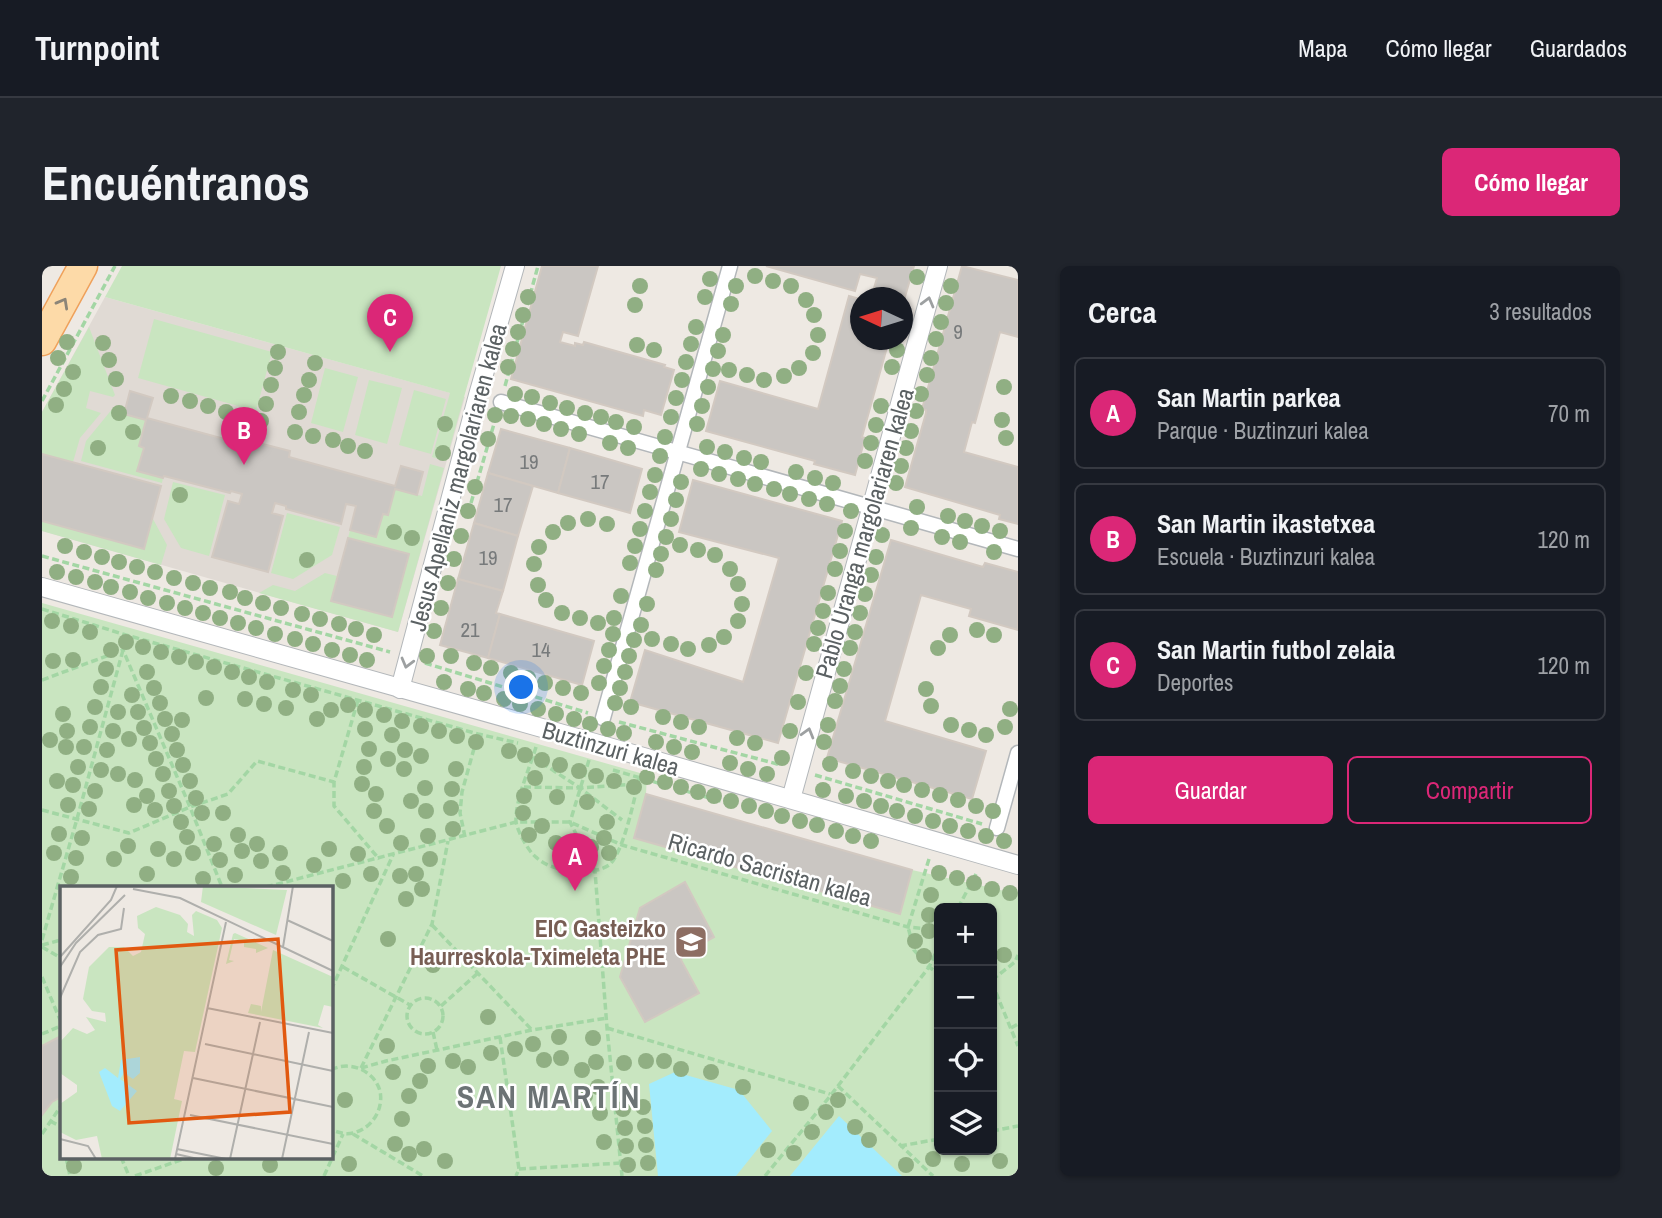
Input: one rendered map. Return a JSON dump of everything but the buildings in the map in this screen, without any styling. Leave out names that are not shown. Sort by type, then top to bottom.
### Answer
[{"type":"main road","points":[[42,341],[83,266]]},
{"type":"street","name":"Jesus Apellaniz margolariaren kalea","points":[[400,689],[515,266]]},
{"type":"street","points":[[603,718],[730,266]]},
{"type":"street","name":"Pablo Uranga margolariaren kalea","points":[[791,799],[938,266]]},
{"type":"street","points":[[501,402],[1018,549]]},
{"type":"street","name":"Buztinzuri kalea","points":[[42,587],[1018,865]]},
{"type":"street","points":[[997,828],[1018,753]]},
{"type":"path","points":[[42,401],[115,266]]},
{"type":"path","points":[[470,506],[538,266]]},
{"type":"path","points":[[42,556],[408,657],[603,718],[997,828]]},
{"type":"path","points":[[42,609],[478,734],[536,747],[516,822],[524,842],[537,858],[551,866],[571,871],[595,870],[610,864],[622,845],[638,781]]},
{"type":"path","points":[[42,940],[126,635]]},
{"type":"path","points":[[42,680],[123,650]]},
{"type":"path","points":[[123,650],[222,886]]},
{"type":"path","points":[[358,700],[334,782],[334,806],[379,859]]},
{"type":"path","points":[[465,836],[460,813],[462,792],[478,734]]},
{"type":"path","points":[[533,757],[622,820]]},
{"type":"path","points":[[42,810],[129,833],[228,794],[257,761],[334,782]]},
{"type":"path","points":[[589,762],[570,822],[595,870],[622,1176]]},
{"type":"path","points":[[614,770],[638,781],[744,808]]},
{"type":"path","points":[[524,787],[580,788],[638,781]]},
{"type":"path","points":[[270,886],[516,822],[570,822]]},
{"type":"path","name":"Ricardo Sacristan kalea","points":[[570,822],[622,845],[908,927],[934,929]]},
{"type":"path","points":[[361,1068],[432,924],[448,841]]},
{"type":"path","points":[[332,988],[393,855]]},
{"type":"path","points":[[929,859],[908,927],[914,950],[934,970]]},
{"type":"path","points":[[965,870],[987,876]]},
{"type":"path","points":[[961,903],[977,873]]},
{"type":"path","points":[[432,924],[532,1030]]},
{"type":"path","points":[[42,946],[60,940]]},
{"type":"path","points":[[42,946],[60,957]]},
{"type":"path","points":[[997,977],[1018,955]]},
{"type":"path","points":[[765,1176],[838,1086],[929,967],[934,956]]},
{"type":"path","points":[[343,967],[410,1005]]},
{"type":"path","points":[[441,1006],[478,973]]},
{"type":"path","points":[[42,977],[60,1022]]},
{"type":"path","points":[[997,993],[1018,1046]]},
{"type":"path","points":[[426,997],[435,1000],[441,1006],[441,1026],[433,1032],[421,1034],[411,1028],[406,1017],[410,1005],[417,999],[426,997]]},
{"type":"path","points":[[361,1068],[532,1030],[607,1018]]},
{"type":"path","points":[[1011,1028],[1018,1024]]},
{"type":"path","points":[[42,1034],[60,1025]]},
{"type":"path","points":[[607,1028],[831,1095]]},
{"type":"path","points":[[433,1032],[437,1050]]},
{"type":"path","points":[[500,1037],[519,1169],[516,1176]]},
{"type":"path","points":[[332,1069],[349,1065],[361,1068],[372,1077],[379,1090],[380,1104],[375,1118],[365,1128],[352,1134],[332,1130]]},
{"type":"path","points":[[838,1086],[933,1176]]},
{"type":"path","points":[[42,1133],[60,1107]]},
{"type":"path","points":[[50,1121],[60,1126]]},
{"type":"path","points":[[997,1130],[1018,1126]]},
{"type":"path","points":[[324,1176],[343,1134]]},
{"type":"path","points":[[352,1134],[423,1176]]},
{"type":"path","points":[[900,1146],[934,1140]]},
{"type":"path","points":[[66,1158],[70,1176]]},
{"type":"path","points":[[121,1158],[129,1176]]},
{"type":"path","points":[[135,1176],[186,1158]]},
{"type":"path","points":[[519,1169],[621,1163]]},
{"type":"shaded area","points":[[105,297],[465,397],[398,632],[42,531],[42,412]]},
{"type":"green space","points":[[122,266],[501,266],[446,461],[432,457],[450,393],[105,297]]},
{"type":"green space","points":[[154,319],[272,352],[256,411],[138,378]]},
{"type":"green space","points":[[89,327],[115,395],[113,397],[90,391],[86,408],[101,413],[80,438],[73,462],[42,454],[42,412]]},
{"type":"green space","points":[[325,368],[358,377],[343,432],[311,423]]},
{"type":"green space","points":[[369,380],[402,388],[387,444],[355,435]]},
{"type":"green space","points":[[414,390],[446,399],[431,454],[399,445]]},
{"type":"green space","points":[[121,407],[124,414],[146,420],[139,446],[144,448],[137,471],[163,478],[162,483],[81,461],[86,441],[113,408]]},
{"type":"green space","points":[[430,464],[444,468],[398,632],[259,593],[273,585],[295,591],[325,573],[337,576],[331,601],[392,617],[409,554],[348,538],[350,530],[376,537],[395,489],[422,496]]},
{"type":"green space","points":[[173,482],[225,495],[209,556],[181,548],[164,519]]},
{"type":"green space","points":[[287,513],[340,527],[332,555],[293,579],[271,573]]},
{"type":"green space","points":[[153,519],[167,545],[161,565],[42,531],[42,521],[144,549]]},
{"type":"green space","points":[[42,603],[647,775],[646,794],[634,838],[899,914],[912,870],[1018,894],[1018,1176],[42,1176],[42,1115],[52,1102],[60,1098],[60,1158],[332,1158],[332,886],[60,886],[60,1037],[44,1044],[42,1048]]},
{"type":"water","points":[[675,1072],[739,1090],[772,1131],[736,1176],[658,1176],[649,1084]]},
{"type":"water","points":[[839,1116],[902,1176],[790,1176]]},
{"type":"place","name":"San Martin futbol zelaia","points":[[390,352]]},
{"type":"place","name":"San Martin ikastetxea","points":[[244,465]]},
{"type":"place","name":"San Martin parkea","points":[[575,891]]},
{"type":"place","name":"EIC Gasteizko Haurreskola-Tximeleta PHE","points":[[691,942]]},
{"type":"district","name":"SAN MARTÍN","points":[[549,1096]]}]
